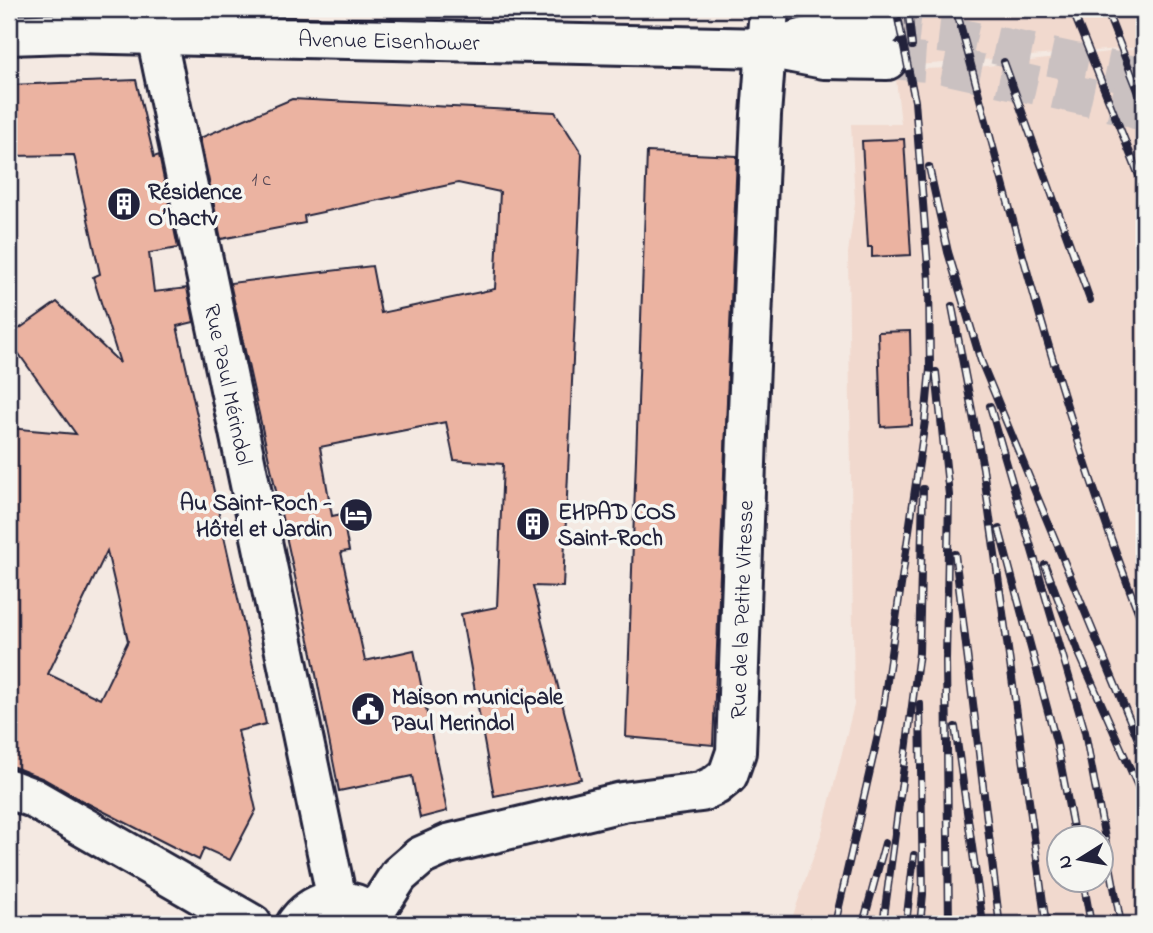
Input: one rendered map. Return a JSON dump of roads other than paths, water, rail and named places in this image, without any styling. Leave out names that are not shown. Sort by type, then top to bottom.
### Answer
[{"type":"street","name":"Rue de la Petite Vitesse","points":[[376,920],[399,875],[421,856],[448,844],[622,802],[701,792],[728,775],[736,752],[748,406],[761,115],[769,9]]},
{"type":"street","name":"Avenue Eisenhower","points":[[9,34],[767,48],[823,33],[884,44]]},
{"type":"street","name":"Rue Paul Mérindol","points":[[156,35],[337,900]]},
{"type":"street","points":[[9,789],[33,798],[252,924]]},
{"type":"street","points":[[296,924],[311,908],[323,902],[337,900],[363,907],[376,920]]},
{"type":"tunnel","points":[[882,28],[948,35],[1144,77]]},
{"type":"tunnel","points":[[887,60],[940,64],[1122,105],[1144,113]]},
{"type":"railway","points":[[835,924],[881,722],[925,421],[930,369],[929,280],[915,101],[896,9]]},
{"type":"railway","points":[[908,9],[912,46]]},
{"type":"railway","points":[[956,9],[1041,321],[1089,475],[1144,627]]},
{"type":"railway","points":[[1072,9],[1144,188]]},
{"type":"railway","points":[[1106,9],[1144,106]]},
{"type":"railway","points":[[1139,9],[1144,23]]},
{"type":"railway","points":[[1004,62],[1090,300]]},
{"type":"railway","points":[[929,167],[948,252],[981,361],[1144,754]]},
{"type":"railway","points":[[952,306],[983,468],[1046,924]]},
{"type":"railway","points":[[936,372],[949,495],[946,660],[949,924]]},
{"type":"railway","points":[[990,406],[1085,732],[1121,924]]},
{"type":"railway","points":[[883,924],[919,653],[923,489]]},
{"type":"railway","points":[[999,529],[1057,745],[1072,824]]},
{"type":"railway","points":[[955,554],[999,919]]},
{"type":"railway","points":[[1045,565],[1078,651],[1144,800]]},
{"type":"railway","points":[[920,704],[923,894],[920,924]]},
{"type":"railway","points":[[955,727],[983,924]]},
{"type":"railway","points":[[863,924],[885,843]]},
{"type":"railway","points":[[906,924],[914,855]]},
{"type":"railway","points":[[1086,894],[1091,924]]},
{"type":"place","name":"Résidence O’hactv","points":[[124,204]]},
{"type":"place","name":"Au Saint-Roch - Hôtel et Jardin","points":[[356,515]]},
{"type":"place","name":"EHPAD COS Saint-Roch","points":[[533,524]]},
{"type":"place","name":"Maison municipale Paul Merindol","points":[[368,709]]}]
